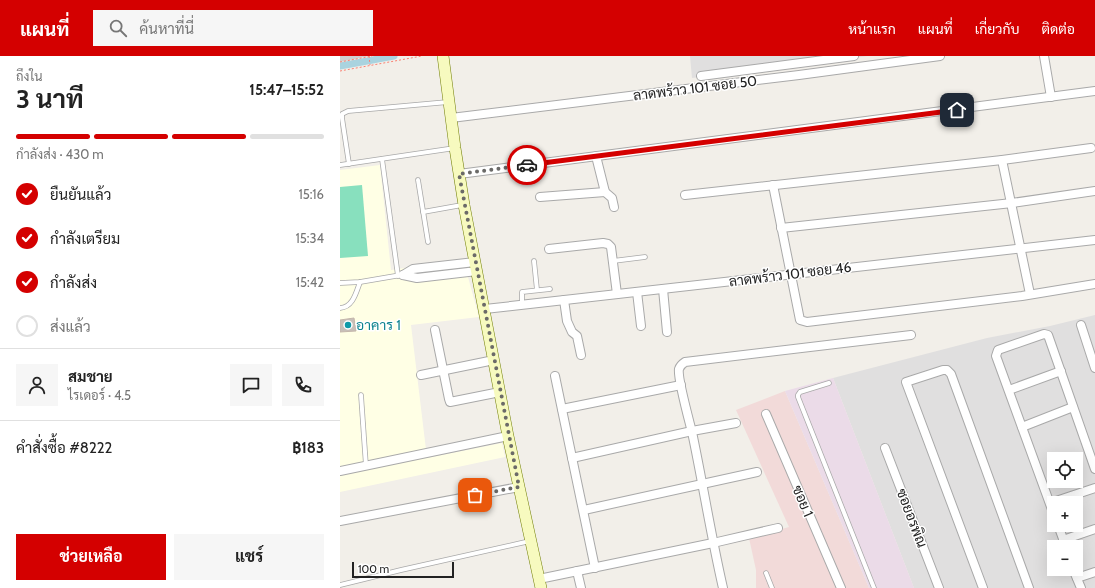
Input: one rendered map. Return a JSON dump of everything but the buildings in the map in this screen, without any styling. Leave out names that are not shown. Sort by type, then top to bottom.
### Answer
[{"type":"street","points":[[701,76],[797,59],[854,56]]},
{"type":"street","name":"ลาดพร้าว 101 ซอย 50","points":[[451,118],[940,56]]},
{"type":"street","points":[[1044,56],[1051,97]]},
{"type":"street","points":[[444,57],[455,148],[464,205],[508,436],[540,583],[577,571],[778,528]]},
{"type":"street","points":[[797,59],[799,75]]},
{"type":"street","points":[[459,174],[1095,91]]},
{"type":"street","points":[[685,195],[773,184],[1002,160],[1091,148]]},
{"type":"street","points":[[596,156],[605,192],[612,198],[614,207]]},
{"type":"street","points":[[1002,160],[1030,294]]},
{"type":"street","points":[[773,184],[798,318],[800,320],[807,322],[1030,294],[1095,284]]},
{"type":"street","points":[[781,228],[1012,203],[1095,191]]},
{"type":"street","points":[[540,197],[605,192]]},
{"type":"street","name":"ลาดพร้าว 101 ซอย 46","points":[[485,309],[1095,240]]},
{"type":"street","points":[[549,249],[607,244],[611,247],[617,294]]},
{"type":"street","points":[[401,275],[417,278],[476,266]]},
{"type":"street","points":[[663,289],[667,332]]},
{"type":"street","points":[[637,292],[641,326]]},
{"type":"street","points":[[564,300],[566,321],[572,332],[577,336],[581,355]]},
{"type":"street","points":[[1081,325],[1095,368]]},
{"type":"street","points":[[435,330],[450,402],[500,392]]},
{"type":"street","points":[[1047,496],[996,356],[998,350],[1046,334],[1061,371],[1095,469]]},
{"type":"street","points":[[723,588],[692,431],[681,385],[679,369],[681,365],[685,362],[911,335]]},
{"type":"street","points":[[421,375],[494,360]]},
{"type":"street","points":[[983,588],[906,382],[942,370],[947,370],[951,374],[1029,588]]},
{"type":"street","points":[[1009,390],[1061,371]]},
{"type":"street","points":[[555,376],[595,568]]},
{"type":"street","points":[[562,409],[681,385]]},
{"type":"street","points":[[1022,427],[1074,407]]},
{"type":"street","name":"ซอย 1","points":[[766,414],[841,588]]},
{"type":"street","points":[[572,458],[692,431],[736,423]]},
{"type":"street","points":[[340,471],[508,436]]},
{"type":"street","name":"ซอยอรพิณ","points":[[885,448],[939,588]]},
{"type":"street","points":[[584,510],[757,472]]},
{"type":"street","points":[[340,521],[519,487]]},
{"type":"street","points":[[1071,496],[1095,488]]},
{"type":"street","points":[[1071,540],[1095,529]]},
{"type":"street","points":[[577,571],[581,588]]},
{"type":"street","points":[[1080,588],[1077,578],[1095,572]]},
{"type":"lane","points":[[349,164],[342,114],[348,111],[449,102]]},
{"type":"lane","points":[[340,165],[455,148]]},
{"type":"lane","points":[[340,283],[360,282],[401,275],[382,159]]},
{"type":"lane","points":[[418,180],[428,242]]},
{"type":"lane","points":[[423,212],[464,205]]},
{"type":"lane","points":[[612,261],[645,257]]},
{"type":"lane","points":[[534,261],[537,290]]},
{"type":"lane","points":[[340,308],[345,308],[352,303],[360,282]]},
{"type":"lane","points":[[522,305],[522,292],[550,289]]},
{"type":"lane","points":[[829,383],[800,392],[798,397],[874,588]]},
{"type":"lane","points":[[361,395],[366,466]]},
{"type":"lane","points":[[340,585],[531,541]]},
{"type":"lane","points":[[766,573],[772,588]]},
{"type":"path","points":[[340,62],[372,56]]},
{"type":"path","points":[[340,71],[422,56]]},
{"type":"path","points":[[369,57],[370,65]]},
{"type":"shaded area","points":[[340,56],[369,56],[340,62]]},
{"type":"shaded area","points":[[690,56],[868,56],[692,78]]},
{"type":"shaded area","points":[[380,165],[391,270],[463,259],[479,317],[411,325],[427,458],[502,443],[505,457],[340,492],[340,170]]},
{"type":"shaded area","points":[[1095,315],[1095,588],[914,588],[833,378],[987,338],[1050,326]]},
{"type":"shaded area","points":[[833,378],[914,588],[869,588],[785,391]]},
{"type":"shaded area","points":[[785,391],[869,588],[756,588],[756,570],[749,538],[789,527],[736,410]]},
{"type":"green space","points":[[362,185],[368,256],[340,258],[340,187]]},
{"type":"waterway","points":[[340,66],[394,56]]},
{"type":"way so far","points":[[475,495],[519,487],[508,436],[459,174],[527,165]]},
{"type":"place","name":"อาคาร 1","points":[[348,325]]},
{"type":"route","points":[[527,165],[957,110]]}]
